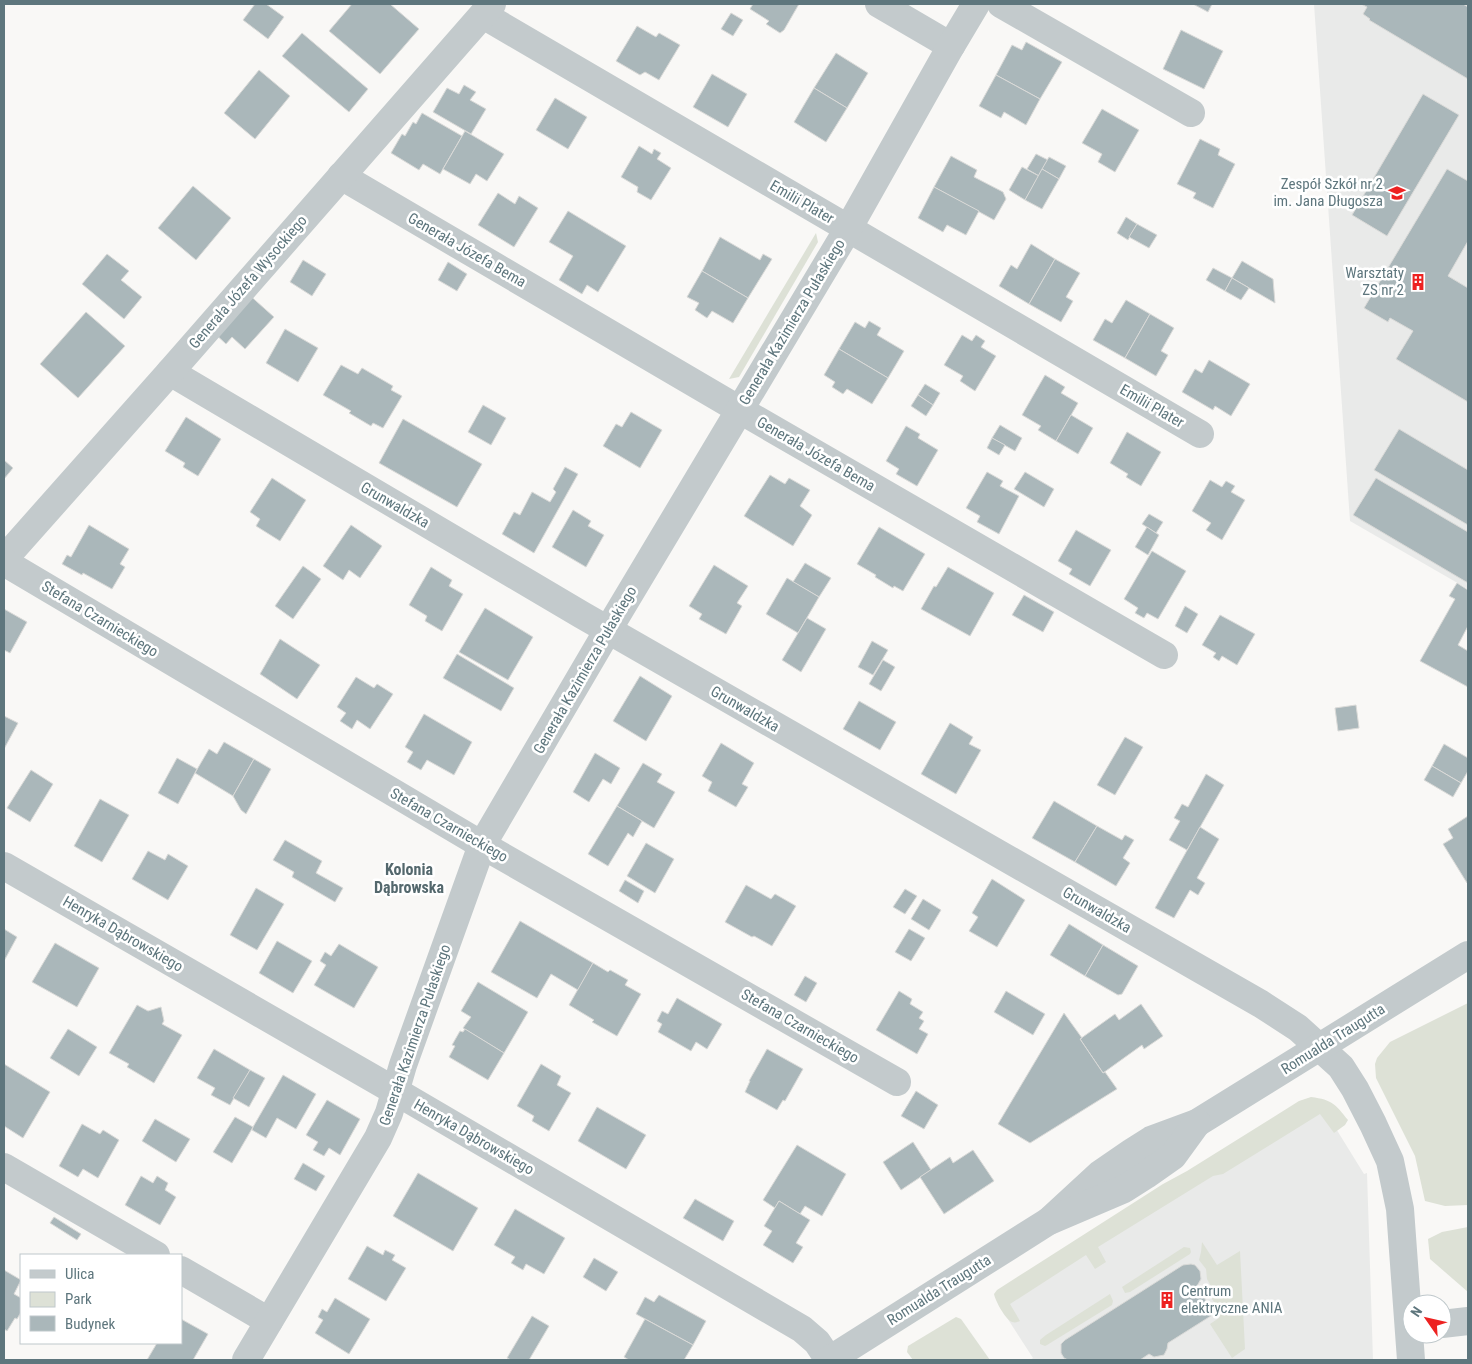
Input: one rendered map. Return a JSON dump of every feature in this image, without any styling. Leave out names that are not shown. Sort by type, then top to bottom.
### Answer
[{"type":"street","points":[[879,4],[951,46]]},
{"type":"street","name":"Generała Kazimierza Pułaskiego","points":[[246,1360],[378,1138],[389,1113],[403,1064],[482,845],[848,229],[976,4]]},
{"type":"street","points":[[1001,4],[1190,113]]},
{"type":"street","name":"Generała Józefa Wysockiego","points":[[4,560],[487,9]]},
{"type":"street","name":"Emilii Plater","points":[[487,9],[848,229],[1200,434]]},
{"type":"street","name":"Generała Józefa Bema","points":[[340,176],[1164,655]]},
{"type":"street","name":"Grunwaldzka","points":[[170,372],[608,630],[1261,1004],[1298,1028],[1341,1067],[1374,1124],[1390,1161],[1400,1209],[1408,1294]]},
{"type":"street","name":"Stefana Czarnieckiego","points":[[4,560],[482,845],[897,1082]]},
{"type":"street","name":"Henryka Dąbrowskiego","points":[[4,866],[395,1091],[802,1329],[817,1342],[829,1360]]},
{"type":"street","name":"Romualda Traugutta","points":[[829,1360],[1049,1221],[1124,1189],[1173,1156],[1197,1123],[1468,955]]},
{"type":"street","points":[[4,1167],[154,1254]]},
{"type":"street","points":[[182,1271],[269,1321]]},
{"type":"street","points":[[1452,1323],[1468,1321]]},
{"type":"street","name":"Grunwaldzka","points":[[1410,1344],[1410,1360]]},
{"type":"shaded area","name":"Zespół Szkół nr 2 im. Jana Długosza","points":[[1314,4],[1468,4],[1468,589],[1350,521]]},
{"type":"shaded area","points":[[1322,1106],[1364,1174],[1367,1173],[1373,1360],[1030,1360],[1033,1358],[998,1304],[1172,1193]]},
{"type":"green space","points":[[816,233],[818,242],[739,377],[729,379]]},
{"type":"green space","points":[[1468,1003],[1468,1205],[1445,1206],[1425,1201],[1415,1156],[1376,1078],[1375,1064],[1377,1058],[1390,1042]]},
{"type":"green space","points":[[1311,1097],[1329,1101],[1336,1106],[1348,1120],[1345,1125],[1334,1133],[1320,1114],[1223,1174],[1213,1176],[1098,1247],[1106,1262],[1095,1269],[1086,1255],[1010,1304],[1020,1321],[1012,1322],[1003,1313],[994,1294],[997,1290],[1163,1184],[1299,1101]]},
{"type":"green space","points":[[1468,1227],[1468,1292],[1430,1259],[1428,1239],[1442,1232]]},
{"type":"green space","points":[[1202,1242],[1217,1265],[1240,1251],[1245,1349],[1232,1358],[1210,1324],[1219,1318],[1221,1313],[1212,1299],[1213,1290],[1207,1279],[1206,1269],[1199,1260]]},
{"type":"green space","points":[[1184,1247],[1190,1248],[1190,1254],[1130,1292],[1125,1293],[1122,1287]]},
{"type":"green space","points":[[1110,1294],[1113,1301],[1112,1305],[1047,1345],[1040,1344],[1040,1340],[1046,1335]]},
{"type":"green space","points":[[956,1317],[961,1319],[990,1360],[913,1360],[907,1352],[908,1346]]},
{"type":"building","points":[[255,4],[266,4],[284,17],[268,39],[243,20]]},
{"type":"building","points":[[352,4],[390,4],[419,29],[380,74],[329,31]]},
{"type":"building","points":[[753,4],[799,4],[784,30],[780,33],[766,24],[769,21],[750,9]]},
{"type":"building","points":[[1193,4],[1212,4],[1208,12]]},
{"type":"building","points":[[1361,4],[1463,4],[1468,7],[1468,79],[1369,20],[1363,14],[1367,7]]},
{"type":"building","points":[[731,13],[743,20],[733,36],[721,29]]},
{"type":"building","points":[[637,26],[656,37],[659,33],[680,45],[659,80],[645,72],[640,75],[616,61]]},
{"type":"building","points":[[1181,30],[1223,51],[1204,89],[1163,69]]},
{"type":"building","points":[[302,33],[368,89],[349,112],[282,56]]},
{"type":"building","points":[[1026,42],[1062,62],[1040,99],[996,75],[1012,45],[1022,50]]},
{"type":"building","points":[[836,53],[868,73],[847,108],[814,88]]},
{"type":"building","points":[[259,70],[290,96],[255,139],[224,113]]},
{"type":"building","points":[[712,74],[747,94],[728,127],[693,107]]},
{"type":"building","points":[[996,75],[1040,99],[1026,125],[1004,112],[1001,118],[979,106]]},
{"type":"building","points":[[464,85],[476,92],[470,100],[486,109],[471,134],[433,112],[447,88],[459,94]]},
{"type":"building","points":[[814,88],[847,108],[826,142],[794,122]]},
{"type":"building","points":[[1423,94],[1459,115],[1387,236],[1352,215]]},
{"type":"building","points":[[555,98],[587,117],[568,149],[536,130]]},
{"type":"building","points":[[1102,109],[1139,130],[1115,172],[1098,162],[1102,154],[1082,143]]},
{"type":"building","points":[[422,113],[462,136],[440,174],[423,164],[419,170],[391,153],[402,134],[405,136],[413,122],[416,124]]},
{"type":"building","points":[[465,131],[504,154],[487,181],[476,174],[470,184],[443,169]]},
{"type":"building","points":[[1200,139],[1220,149],[1218,155],[1235,164],[1213,208],[1193,198],[1196,193],[1177,184]]},
{"type":"building","points":[[639,146],[652,154],[654,149],[661,153],[657,159],[671,168],[651,200],[637,192],[638,187],[621,177]]},
{"type":"building","points":[[1036,154],[1048,160],[1039,176],[1027,169]]},
{"type":"building","points":[[951,156],[977,170],[974,177],[1003,192],[1006,199],[994,220],[934,187]]},
{"type":"building","points":[[1049,157],[1066,166],[1059,179],[1042,169]]},
{"type":"building","points":[[1022,167],[1039,176],[1025,200],[1009,190]]},
{"type":"building","points":[[1042,169],[1059,179],[1042,209],[1025,200]]},
{"type":"building","name":"Warsztaty ZS nr 2","points":[[1447,169],[1468,181],[1468,241],[1448,276],[1468,288],[1468,402],[1396,359],[1413,331],[1390,318],[1388,322],[1364,308]]},
{"type":"building","points":[[193,186],[231,218],[196,260],[158,228]]},
{"type":"building","points":[[934,187],[979,211],[966,235],[947,225],[943,232],[918,218]]},
{"type":"building","points":[[498,193],[515,204],[519,196],[538,208],[514,247],[478,225]]},
{"type":"building","points":[[568,211],[626,246],[598,292],[587,285],[582,294],[559,280],[573,256],[549,242]]},
{"type":"building","points":[[1126,217],[1137,224],[1128,240],[1117,233]]},
{"type":"building","points":[[1137,224],[1157,235],[1149,248],[1129,237]]},
{"type":"building","points":[[720,237],[760,260],[763,254],[772,259],[748,298],[702,271]]},
{"type":"building","points":[[1031,244],[1055,259],[1029,304],[999,286],[1011,265],[1017,269]]},
{"type":"building","points":[[107,254],[129,271],[121,280],[142,297],[124,319],[82,284]]},
{"type":"building","points":[[1055,259],[1080,273],[1066,297],[1073,301],[1061,322],[1029,304]]},
{"type":"building","points":[[303,260],[326,274],[312,296],[290,282]]},
{"type":"building","points":[[1242,261],[1273,279],[1275,303],[1232,278]]},
{"type":"building","points":[[448,262],[467,274],[457,291],[438,280]]},
{"type":"building","points":[[1213,268],[1232,278],[1225,291],[1206,280]]},
{"type":"building","points":[[702,271],[748,298],[733,323],[712,311],[707,318],[695,310],[699,303],[687,297]]},
{"type":"building","points":[[1232,278],[1249,288],[1241,300],[1225,291]]},
{"type":"building","points":[[246,292],[274,317],[245,349],[232,337],[226,344],[212,331]]},
{"type":"building","points":[[1126,300],[1150,314],[1125,358],[1093,340],[1105,319],[1112,323]]},
{"type":"building","points":[[86,312],[125,346],[78,398],[40,364]]},
{"type":"building","points":[[1150,314],[1174,328],[1161,351],[1168,355],[1156,376],[1125,358]]},
{"type":"building","points":[[869,321],[881,328],[877,335],[904,351],[888,378],[839,349],[855,322],[865,328]]},
{"type":"building","points":[[285,329],[318,348],[298,382],[266,363]]},
{"type":"building","points":[[962,335],[972,341],[976,335],[985,341],[981,347],[996,356],[975,391],[960,381],[963,376],[944,365]]},
{"type":"building","points":[[839,349],[888,378],[872,404],[847,389],[843,394],[832,387],[835,382],[824,375]]},
{"type":"building","points":[[1209,360],[1250,384],[1231,416],[1215,406],[1213,410],[1182,392],[1195,369],[1202,373]]},
{"type":"building","points":[[341,365],[358,374],[362,368],[393,386],[391,390],[402,396],[383,428],[373,423],[371,426],[349,413],[351,411],[323,395]]},
{"type":"building","points":[[1045,375],[1065,387],[1061,393],[1078,403],[1056,441],[1038,430],[1041,426],[1022,415]]},
{"type":"building","points":[[925,384],[940,393],[933,405],[918,395]]},
{"type":"building","points":[[918,395],[933,405],[926,416],[911,406]]},
{"type":"building","points":[[483,405],[506,418],[491,445],[468,432]]},
{"type":"building","points":[[631,412],[662,430],[640,468],[603,446],[616,424],[622,427]]},
{"type":"building","points":[[1071,415],[1093,428],[1078,454],[1056,441]]},
{"type":"building","points":[[186,417],[221,439],[198,476],[183,467],[185,463],[165,451]]},
{"type":"building","points":[[403,419],[482,464],[457,507],[379,463]]},
{"type":"building","points":[[1000,425],[1022,438],[1015,451],[992,438]]},
{"type":"building","points":[[906,426],[920,434],[918,438],[938,450],[917,486],[896,474],[899,469],[886,461]]},
{"type":"building","points":[[1399,429],[1468,470],[1468,525],[1374,470]]},
{"type":"building","points":[[1127,432],[1161,452],[1141,486],[1126,477],[1128,474],[1110,463]]},
{"type":"building","points":[[992,438],[1005,445],[999,455],[987,448]]},
{"type":"building","points":[[4,460],[13,468],[4,479]]},
{"type":"building","points":[[565,467],[578,474],[534,553],[502,534],[514,512],[520,515],[532,492],[550,502],[556,492],[553,489]]},
{"type":"building","points":[[987,472],[1003,481],[1000,486],[1019,496],[999,534],[977,522],[980,516],[966,508]]},
{"type":"building","points":[[1025,472],[1054,489],[1044,507],[1014,489]]},
{"type":"building","points":[[770,475],[785,484],[789,478],[810,490],[800,506],[812,515],[793,546],[744,516]]},
{"type":"building","points":[[272,478],[306,500],[280,541],[256,526],[260,519],[250,512]]},
{"type":"building","points":[[1376,478],[1468,532],[1468,583],[1353,515]]},
{"type":"building","points":[[1210,480],[1222,487],[1226,481],[1235,486],[1231,492],[1245,500],[1222,540],[1206,530],[1211,523],[1192,511]]},
{"type":"building","points":[[573,510],[591,521],[588,526],[604,535],[586,567],[552,547]]},
{"type":"building","points":[[1149,514],[1163,522],[1156,533],[1142,524]]},
{"type":"building","points":[[89,525],[129,549],[120,564],[125,567],[112,589],[62,564],[67,555],[71,557]]},
{"type":"building","points":[[351,525],[382,546],[360,578],[349,570],[343,580],[323,566]]},
{"type":"building","points":[[879,527],[925,554],[903,591],[894,586],[893,588],[857,564]]},
{"type":"building","points":[[1147,527],[1159,535],[1148,555],[1135,547]]},
{"type":"building","points":[[1076,530],[1111,550],[1090,586],[1069,574],[1072,569],[1058,561]]},
{"type":"building","points":[[1152,551],[1186,571],[1158,619],[1147,613],[1144,618],[1135,613],[1138,608],[1124,599]]},
{"type":"building","points":[[805,563],[831,578],[819,597],[793,582]]},
{"type":"building","points":[[714,565],[748,586],[737,603],[742,606],[726,634],[699,619],[702,614],[689,606]]},
{"type":"building","points":[[303,566],[321,579],[293,619],[275,606]]},
{"type":"building","points":[[431,567],[452,580],[449,586],[463,594],[442,631],[425,621],[427,616],[409,605]]},
{"type":"building","points":[[948,567],[994,593],[970,636],[921,609],[934,586],[936,587]]},
{"type":"building","points":[[787,578],[819,597],[798,633],[766,614]]},
{"type":"building","points":[[1457,583],[1468,590],[1468,626],[1458,645],[1468,651],[1468,687],[1420,661],[1455,599],[1449,596]]},
{"type":"building","points":[[1024,595],[1054,612],[1043,632],[1012,615]]},
{"type":"building","points":[[1185,606],[1198,614],[1187,633],[1175,626]]},
{"type":"building","points":[[485,608],[533,637],[508,680],[459,652]]},
{"type":"building","points":[[4,609],[27,622],[10,653],[4,650]]},
{"type":"building","points":[[1220,615],[1255,634],[1237,665],[1222,656],[1219,661],[1213,657],[1216,653],[1202,645]]},
{"type":"building","points":[[807,618],[826,629],[801,672],[782,660]]},
{"type":"building","points":[[280,639],[320,665],[297,699],[260,674]]},
{"type":"building","points":[[872,641],[888,650],[873,675],[858,667]]},
{"type":"building","points":[[457,654],[514,688],[501,711],[443,678]]},
{"type":"building","points":[[883,660],[895,667],[881,691],[869,684]]},
{"type":"building","points":[[640,676],[672,696],[646,741],[613,721]]},
{"type":"building","points":[[356,677],[374,688],[377,684],[393,694],[370,729],[357,720],[352,729],[340,721],[346,713],[337,707]]},
{"type":"building","points":[[859,701],[896,722],[880,750],[843,729]]},
{"type":"building","points":[[1356,705],[1359,728],[1338,731],[1335,708]]},
{"type":"building","points":[[424,714],[472,742],[454,775],[427,760],[421,770],[407,762],[413,752],[405,747]]},
{"type":"building","points":[[4,716],[18,723],[4,749]]},
{"type":"building","points":[[950,723],[973,737],[969,744],[981,750],[956,794],[921,774]]},
{"type":"building","points":[[1125,737],[1143,747],[1115,795],[1097,785]]},
{"type":"building","points":[[224,742],[254,759],[233,796],[195,773],[209,749],[217,754]]},
{"type":"building","points":[[721,743],[754,763],[742,784],[748,787],[736,807],[708,791],[712,782],[702,776]]},
{"type":"building","points":[[1444,744],[1468,758],[1468,771],[1461,783],[1432,766]]},
{"type":"building","points":[[595,753],[620,768],[611,784],[603,779],[589,802],[573,792]]},
{"type":"building","points":[[177,758],[197,769],[178,804],[158,793]]},
{"type":"building","points":[[254,759],[271,769],[246,814],[241,810],[233,796]]},
{"type":"building","points":[[643,763],[662,774],[657,782],[675,792],[654,828],[617,806]]},
{"type":"building","points":[[1432,766],[1461,783],[1453,797],[1424,780]]},
{"type":"building","points":[[31,770],[53,784],[30,822],[7,808]]},
{"type":"building","points":[[1206,774],[1224,785],[1187,850],[1169,840],[1180,821],[1174,818],[1182,804],[1188,807]]},
{"type":"building","points":[[100,799],[129,815],[102,862],[74,846]]},
{"type":"building","points":[[1054,801],[1097,826],[1075,862],[1032,838]]},
{"type":"building","points":[[617,806],[642,821],[633,837],[628,833],[608,866],[588,854]]},
{"type":"building","points":[[1468,816],[1467,883],[1443,844],[1453,838],[1448,829]]},
{"type":"building","points":[[1097,826],[1122,840],[1125,835],[1134,840],[1123,858],[1130,863],[1116,886],[1075,862]]},
{"type":"building","points":[[1200,827],[1219,839],[1197,878],[1205,883],[1198,895],[1190,890],[1174,918],[1155,908]]},
{"type":"building","points":[[285,840],[322,861],[316,873],[343,888],[335,902],[292,877],[294,872],[273,860]]},
{"type":"building","points":[[646,843],[674,859],[655,893],[627,876]]},
{"type":"building","points":[[148,851],[165,860],[168,854],[188,866],[168,900],[132,879]]},
{"type":"building","points":[[992,879],[1025,900],[997,947],[969,931],[978,917],[972,913]]},
{"type":"building","points":[[625,880],[644,891],[638,903],[619,891]]},
{"type":"building","points":[[746,885],[771,899],[775,894],[796,906],[772,946],[725,922]]},
{"type":"building","points":[[256,888],[284,904],[257,950],[230,935]]},
{"type":"building","points":[[905,889],[917,896],[905,914],[893,907]]},
{"type":"building","points":[[923,899],[941,910],[929,930],[911,919]]},
{"type":"building","points":[[520,921],[593,963],[578,990],[551,974],[537,998],[491,972]]},
{"type":"building","points":[[1069,924],[1103,945],[1085,976],[1050,955]]},
{"type":"building","points":[[4,929],[17,937],[4,961]]},
{"type":"building","points":[[909,929],[925,938],[911,961],[895,952]]},
{"type":"building","points":[[277,941],[312,961],[293,993],[259,973]]},
{"type":"building","points":[[55,943],[99,968],[77,1007],[32,982]]},
{"type":"building","points":[[339,944],[378,967],[354,1008],[314,985],[326,965],[320,961],[325,952],[331,956]]},
{"type":"building","points":[[1103,945],[1138,966],[1122,994],[1118,995],[1085,976]]},
{"type":"building","points":[[593,963],[608,972],[610,970],[628,980],[625,985],[641,994],[617,1036],[592,1022],[594,1020],[569,1005]]},
{"type":"building","points":[[805,976],[817,983],[806,1002],[794,995]]},
{"type":"building","points":[[478,982],[528,1012],[504,1053],[463,1028],[471,1017],[461,1011]]},
{"type":"building","points":[[899,991],[912,999],[910,1004],[923,1012],[919,1018],[924,1021],[919,1029],[928,1034],[917,1054],[876,1030]]},
{"type":"building","points":[[1006,991],[1045,1014],[1033,1035],[994,1012]]},
{"type":"building","points":[[677,998],[722,1024],[707,1049],[696,1042],[691,1051],[658,1032],[662,1024],[657,1021],[662,1011],[668,1014]]},
{"type":"building","points":[[1141,1004],[1163,1036],[1144,1049],[1142,1045],[1103,1073],[1080,1039],[1115,1014],[1119,1020]]},
{"type":"building","points":[[137,1005],[148,1011],[161,1007],[164,1021],[162,1024],[182,1035],[154,1083],[127,1067],[129,1064],[109,1053]]},
{"type":"building","points":[[1064,1013],[1103,1073],[1105,1072],[1117,1089],[1030,1143],[998,1124]]},
{"type":"building","points":[[68,1029],[97,1047],[79,1076],[50,1058]]},
{"type":"building","points":[[465,1029],[504,1053],[488,1080],[449,1057],[455,1046],[452,1045],[460,1031],[463,1032]]},
{"type":"building","points":[[214,1049],[250,1070],[230,1105],[211,1095],[215,1088],[197,1078]]},
{"type":"building","points":[[767,1049],[803,1069],[785,1101],[783,1100],[777,1110],[745,1092]]},
{"type":"building","points":[[4,1064],[50,1092],[23,1138],[4,1126]]},
{"type":"building","points":[[541,1064],[561,1076],[557,1085],[571,1093],[549,1131],[532,1121],[534,1116],[517,1106]]},
{"type":"building","points":[[250,1070],[265,1078],[249,1107],[233,1098]]},
{"type":"building","points":[[283,1075],[316,1094],[296,1129],[277,1118],[266,1138],[252,1130]]},
{"type":"building","points":[[916,1091],[938,1105],[924,1129],[901,1116]]},
{"type":"building","points":[[327,1100],[360,1119],[340,1155],[329,1148],[324,1156],[313,1150],[318,1142],[306,1135]]},
{"type":"building","points":[[597,1107],[646,1135],[626,1169],[578,1141]]},
{"type":"building","points":[[235,1117],[253,1127],[232,1163],[213,1152]]},
{"type":"building","points":[[155,1119],[190,1139],[176,1162],[142,1141]]},
{"type":"building","points":[[82,1124],[100,1134],[103,1130],[119,1140],[98,1178],[83,1169],[78,1177],[59,1166]]},
{"type":"building","points":[[913,1142],[931,1170],[901,1190],[883,1162]]},
{"type":"building","points":[[797,1145],[846,1174],[822,1216],[805,1206],[800,1214],[779,1201],[775,1208],[763,1200]]},
{"type":"building","points":[[973,1150],[994,1181],[944,1214],[920,1177],[950,1157],[953,1163]]},
{"type":"building","points":[[303,1163],[325,1176],[316,1191],[294,1179]]},
{"type":"building","points":[[418,1173],[478,1208],[453,1251],[393,1216]]},
{"type":"building","points":[[141,1176],[153,1183],[157,1176],[168,1183],[165,1190],[176,1197],[160,1225],[125,1205]]},
{"type":"building","points":[[695,1199],[734,1221],[723,1241],[683,1218]]},
{"type":"building","points":[[779,1201],[810,1220],[796,1243],[803,1247],[793,1263],[763,1245],[772,1231],[764,1226]]},
{"type":"building","points":[[515,1209],[565,1238],[544,1274],[526,1264],[523,1270],[511,1263],[515,1257],[494,1245]]},
{"type":"building","points":[[54,1217],[81,1234],[77,1240],[50,1223]]},
{"type":"building","points":[[367,1246],[383,1255],[385,1250],[395,1255],[392,1260],[406,1268],[386,1301],[348,1279]]},
{"type":"building","points":[[594,1258],[618,1272],[606,1291],[583,1277]]},
{"type":"building","name":"Centrum elektryczne ANIA","points":[[1183,1265],[1195,1265],[1200,1271],[1201,1279],[1197,1286],[1214,1314],[1168,1343],[1164,1355],[1154,1357],[1149,1354],[1140,1360],[1068,1360],[1064,1358],[1061,1353],[1061,1344],[1065,1340]]},
{"type":"building","points":[[4,1270],[20,1279],[14,1294],[20,1297],[20,1314],[7,1331],[4,1329]]},
{"type":"building","points":[[659,1295],[706,1321],[693,1345],[636,1314],[645,1297],[654,1302]]},
{"type":"building","points":[[335,1298],[370,1319],[349,1354],[315,1333],[323,1320],[318,1317],[322,1309],[327,1312]]},
{"type":"building","points":[[532,1316],[549,1326],[529,1360],[511,1360],[507,1358]]},
{"type":"building","points":[[645,1319],[693,1345],[684,1360],[629,1360],[624,1357]]},
{"type":"building","points":[[182,1320],[208,1334],[193,1360],[147,1360],[156,1344],[182,1344]]},
{"type":"place","name":"Zespół Szkół nr 2 im. Jana Długosza","points":[[1397,193]]},
{"type":"place","name":"Warsztaty ZS nr 2","points":[[1418,282]]},
{"type":"place","name":"Centrum elektryczne ANIA","points":[[1167,1300]]},
{"type":"district","name":"Kolonia Dąbrowska","points":[[409,878]]}]
